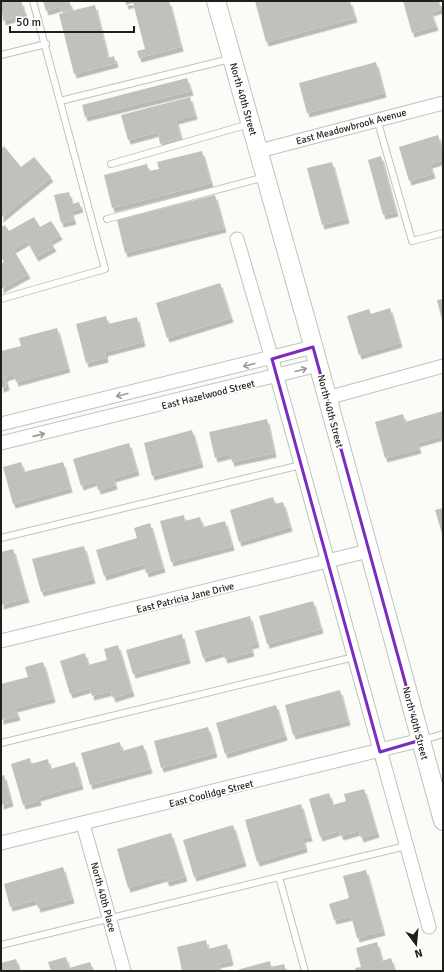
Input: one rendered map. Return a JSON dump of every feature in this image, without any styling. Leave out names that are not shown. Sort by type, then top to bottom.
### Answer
[{"type":"main road","name":"North 40th Street","points":[[216,1],[259,151],[443,821]]},
{"type":"street","name":"East Meadowbrook Avenue","points":[[259,151],[443,102]]},
{"type":"street","points":[[237,239],[272,359],[429,928]]},
{"type":"street","name":"East Hazelwood Street","points":[[1,424],[272,359],[313,347]]},
{"type":"street","name":"East Hazelwood Street","points":[[1,443],[277,377],[318,365]]},
{"type":"street","points":[[327,398],[443,366]]},
{"type":"street","points":[[92,402],[97,421]]},
{"type":"street","name":"East Patricia Jane Drive","points":[[1,641],[368,550]]},
{"type":"street","name":"East Coolidge Street","points":[[1,843],[380,752],[421,740]]},
{"type":"street","name":"North 40th Place","points":[[83,824],[124,971]]},
{"type":"lane","points":[[1,299],[105,270],[46,44],[33,1]]},
{"type":"lane","points":[[1,55],[46,44]]},
{"type":"lane","points":[[60,101],[232,58]]},
{"type":"lane","points":[[377,119],[412,241],[443,233]]},
{"type":"lane","points":[[111,164],[251,123]]},
{"type":"lane","points":[[107,219],[266,177]]},
{"type":"lane","points":[[1,538],[301,465]]},
{"type":"lane","points":[[1,743],[354,657]]},
{"type":"lane","points":[[421,740],[443,734]]},
{"type":"lane","points":[[1,945],[406,846]]},
{"type":"lane","points":[[279,877],[305,971]]},
{"type":"highlighted area","points":[[313,347],[421,740],[380,752],[272,359]]},
{"type":"building","points":[[1,1],[21,1],[25,14],[3,21]]},
{"type":"building","points":[[43,1],[69,1],[72,9],[62,12],[60,7],[46,11]]},
{"type":"building","points":[[125,1],[169,1],[181,47],[139,58],[137,51],[145,49],[133,3],[126,5]]},
{"type":"building","points":[[255,1],[350,1],[355,18],[266,42]]},
{"type":"building","points":[[403,1],[439,1],[441,9],[431,12],[436,26],[412,33]]},
{"type":"building","points":[[95,5],[108,58],[114,56],[116,63],[74,74],[59,14]]},
{"type":"building","points":[[376,62],[384,93],[307,113],[299,83]]},
{"type":"building","points":[[187,78],[191,91],[85,117],[82,105]]},
{"type":"building","points":[[190,97],[195,115],[176,120],[181,138],[160,144],[158,132],[128,140],[121,115]]},
{"type":"building","points":[[438,135],[443,152],[443,160],[430,164],[433,174],[409,181],[399,147]]},
{"type":"building","points":[[4,146],[21,167],[34,157],[51,177],[1,218],[1,149]]},
{"type":"building","points":[[202,151],[211,183],[112,208],[104,175],[147,164],[149,171],[159,169],[157,162]]},
{"type":"building","points":[[381,156],[396,212],[383,215],[368,160]]},
{"type":"building","points":[[332,162],[347,219],[322,225],[307,168]]},
{"type":"building","points":[[69,192],[72,204],[79,202],[81,208],[71,211],[74,220],[61,223],[54,195]]},
{"type":"building","points":[[215,195],[224,228],[125,253],[117,220]]},
{"type":"building","points":[[34,217],[40,227],[51,221],[60,235],[50,241],[54,247],[36,257],[27,241],[13,249],[28,274],[1,289],[1,264],[4,262],[1,256],[1,227],[5,225],[9,231]]},
{"type":"building","points":[[220,283],[231,318],[167,338],[156,303]]},
{"type":"building","points":[[443,299],[443,320],[442,320],[437,300]]},
{"type":"building","points":[[390,308],[400,343],[359,355],[347,316],[369,309],[371,314]]},
{"type":"building","points":[[106,316],[108,324],[137,317],[143,342],[105,352],[106,358],[86,363],[76,324]]},
{"type":"building","points":[[57,328],[68,368],[16,382],[14,374],[5,377],[7,386],[1,388],[1,351],[21,346],[19,338]]},
{"type":"building","points":[[443,411],[443,442],[441,436],[417,443],[419,449],[385,458],[375,422],[403,414],[405,422]]},
{"type":"building","points":[[267,419],[274,453],[232,462],[230,454],[215,458],[209,432]]},
{"type":"building","points":[[192,430],[201,463],[152,476],[144,443]]},
{"type":"building","points":[[129,443],[137,471],[113,478],[115,485],[98,490],[96,481],[81,486],[73,459]]},
{"type":"building","points":[[21,462],[24,472],[63,462],[70,488],[13,504],[3,467]]},
{"type":"building","points":[[273,497],[275,504],[283,502],[290,527],[239,542],[230,510]]},
{"type":"building","points":[[443,508],[443,537],[435,510]]},
{"type":"building","points":[[184,515],[185,521],[200,517],[203,527],[225,521],[232,546],[171,562],[160,521]]},
{"type":"building","points":[[150,523],[163,568],[146,573],[144,564],[104,576],[96,550],[137,538],[134,528]]},
{"type":"building","points":[[84,546],[93,579],[41,592],[32,559]]},
{"type":"building","points":[[13,549],[27,598],[1,605],[1,552]]},
{"type":"building","points":[[313,601],[321,629],[267,644],[259,616]]},
{"type":"building","points":[[250,616],[257,643],[250,645],[252,652],[225,659],[223,652],[203,658],[195,631]]},
{"type":"building","points":[[182,634],[188,659],[133,674],[126,650]]},
{"type":"building","points":[[118,645],[132,692],[113,698],[111,691],[92,696],[90,688],[70,694],[60,661],[85,653],[88,665],[107,660],[104,649]]},
{"type":"building","points":[[43,662],[53,698],[15,708],[18,716],[1,720],[1,684],[28,677],[25,667]]},
{"type":"building","points":[[340,690],[348,721],[293,735],[285,705]]},
{"type":"building","points":[[276,705],[285,736],[225,754],[216,723]]},
{"type":"building","points":[[208,727],[215,753],[161,768],[154,741]]},
{"type":"building","points":[[120,742],[122,751],[143,745],[150,769],[90,785],[81,753]]},
{"type":"building","points":[[30,758],[31,764],[48,759],[50,769],[75,762],[81,785],[38,797],[39,801],[23,805],[11,764]]},
{"type":"building","points":[[4,775],[11,802],[1,805],[1,776]]},
{"type":"building","points":[[364,789],[377,833],[361,838],[359,831],[341,836],[339,831],[320,837],[309,799],[329,793],[333,805],[346,801],[344,794]]},
{"type":"building","points":[[301,804],[310,837],[303,838],[305,848],[257,862],[245,820]]},
{"type":"building","points":[[233,825],[244,862],[194,877],[183,840]]},
{"type":"building","points":[[171,833],[185,877],[167,882],[165,877],[128,888],[117,849]]},
{"type":"building","points":[[63,867],[72,899],[38,908],[36,900],[10,907],[4,884]]},
{"type":"building","points":[[366,870],[383,931],[357,938],[351,916],[334,920],[329,904],[349,898],[343,876]]},
{"type":"building","points":[[206,940],[208,949],[227,944],[231,961],[218,964],[220,971],[182,971],[177,947]]},
{"type":"building","points":[[377,942],[382,961],[391,958],[395,971],[356,971],[355,968],[361,967],[356,948]]},
{"type":"building","points":[[66,957],[69,968],[90,962],[93,971],[51,971],[48,962]]},
{"type":"building","points":[[16,959],[20,971],[1,971],[1,963]]},
{"type":"building","points":[[270,961],[271,967],[284,964],[286,971],[237,971],[237,970]]}]
